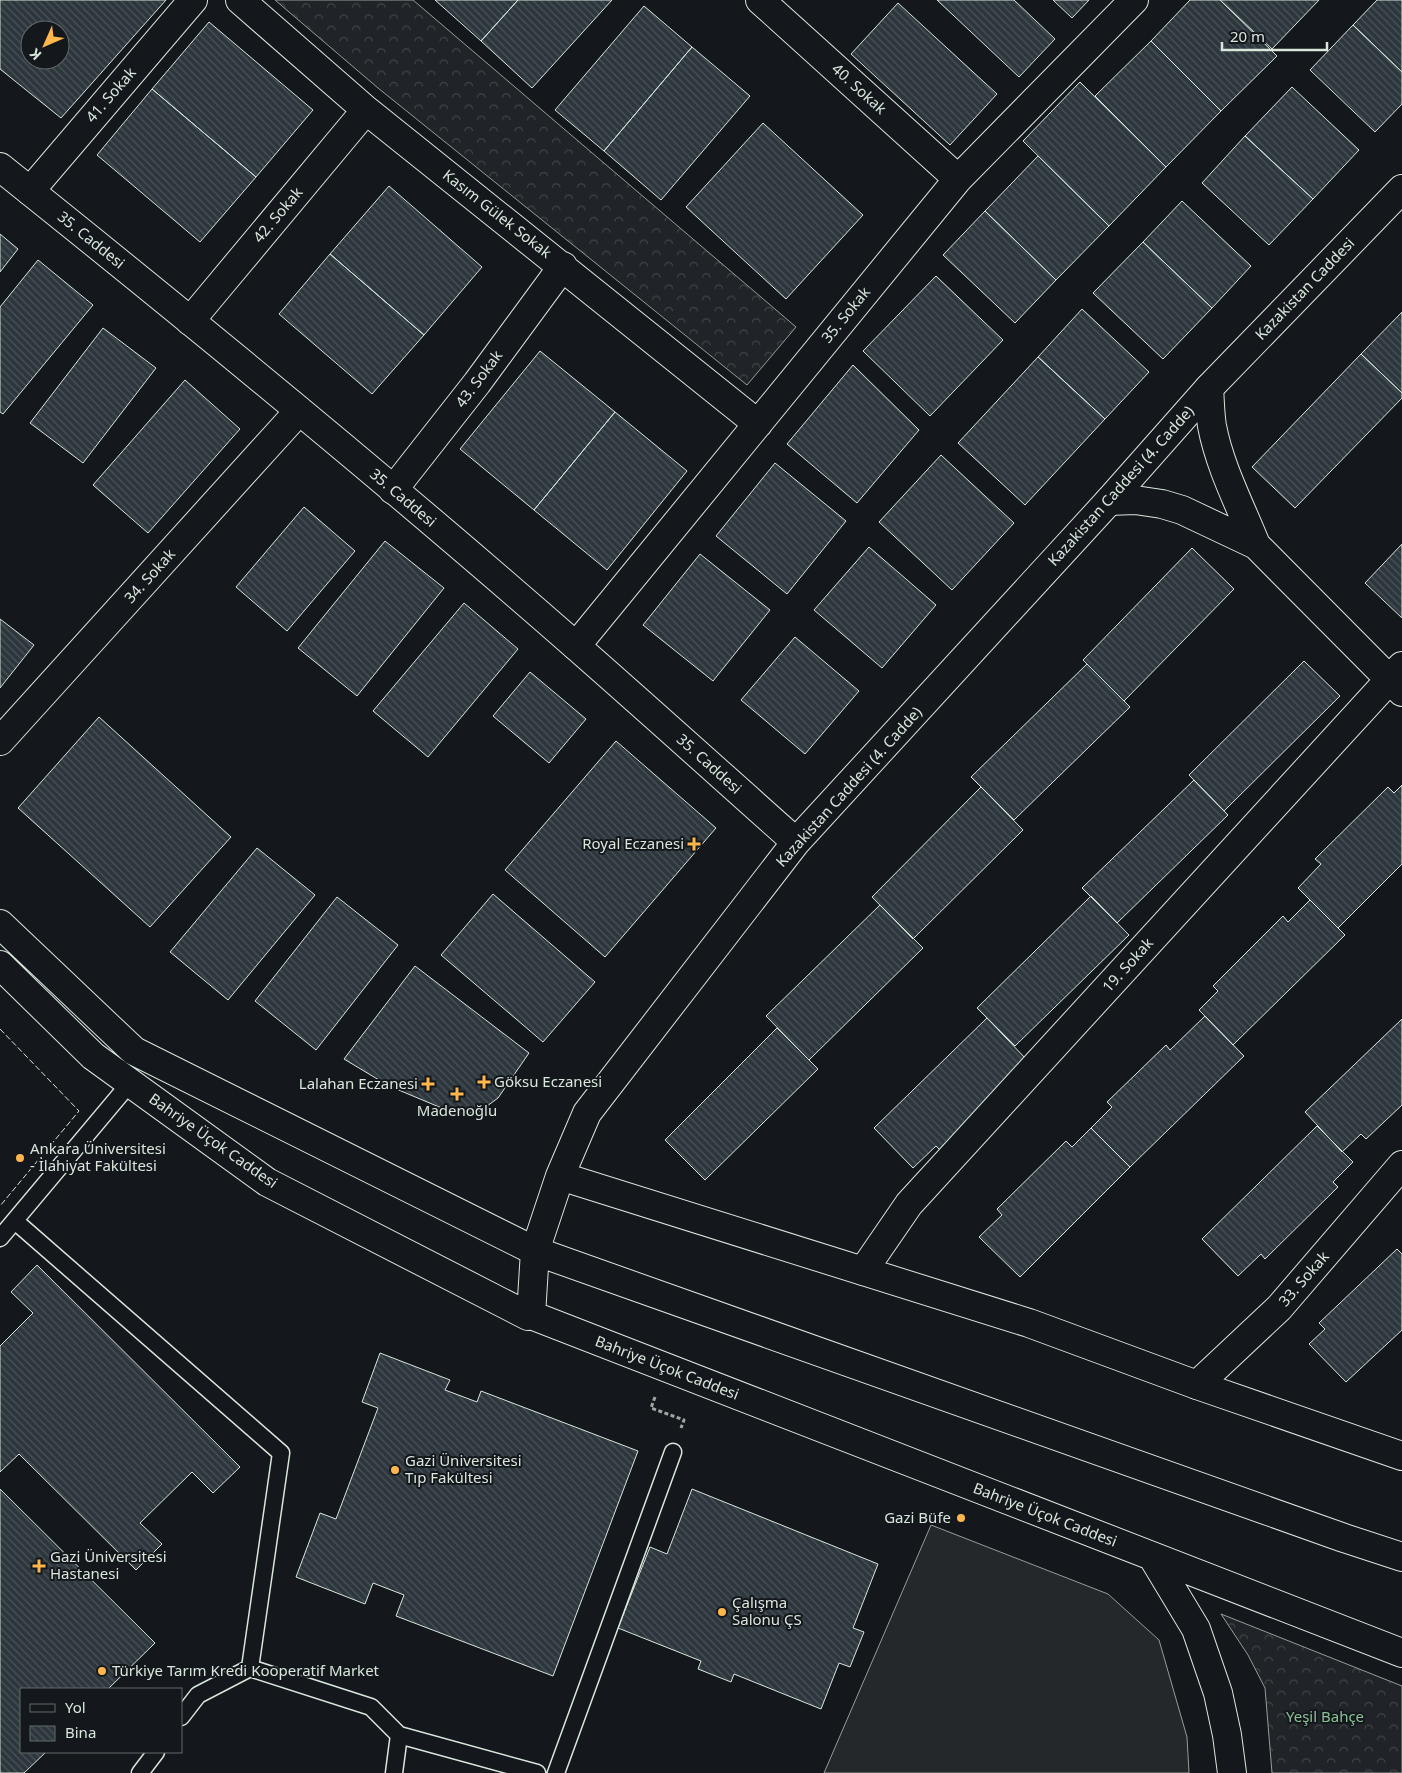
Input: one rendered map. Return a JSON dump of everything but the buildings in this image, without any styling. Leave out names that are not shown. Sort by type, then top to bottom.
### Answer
[{"type":"street","name":"41. Sokak","points":[[30,190],[193,0]]},
{"type":"street","name":"Kasım Gülek Sokak","points":[[240,0],[366,110],[758,424]]},
{"type":"street","name":"40. Sokak","points":[[760,0],[958,178]]},
{"type":"street","name":"35. Sokak","points":[[576,646],[958,178],[1134,0]]},
{"type":"street","name":"42. Sokak","points":[[190,321],[366,110]]},
{"type":"street","name":"35. Caddesi","points":[[0,167],[394,490],[576,646],[796,842]]},
{"type":"street","name":"Kazakistan Caddesi","points":[[1209,388],[1402,189]]},
{"type":"street","name":"43. Sokak","points":[[394,490],[478,382],[563,266]]},
{"type":"street","name":"Kazakistan Caddesi (4. Cadde)","points":[[531,1315],[535,1251],[560,1176],[587,1113],[796,842],[1109,501],[1209,388]]},
{"type":"street","points":[[1209,388],[1212,426],[1217,446],[1256,545]]},
{"type":"street","name":"34. Sokak","points":[[0,741],[299,411]]},
{"type":"street","points":[[1109,501],[1135,500],[1162,504],[1182,510],[1256,545],[1398,679]]},
{"type":"street","name":"19. Sokak","points":[[863,1271],[909,1204],[1398,679]]},
{"type":"street","points":[[0,924],[134,1052],[535,1251],[1402,1557]]},
{"type":"street","name":"Bahriye Üçok Caddesi","points":[[0,964],[93,1056],[267,1182],[528,1316],[531,1315],[1402,1653]]},
{"type":"street","name":"33. Sokak","points":[[1197,1385],[1279,1308],[1402,1165]]},
{"type":"street","points":[[560,1176],[1029,1323],[1197,1385],[1402,1456]]},
{"type":"street","points":[[1152,1556],[1199,1637],[1218,1693],[1227,1735],[1232,1773]]},
{"type":"lane","points":[[0,1238],[130,1083]]},
{"type":"lane","points":[[15,1221],[282,1453],[250,1668]]},
{"type":"lane","points":[[556,1773],[672,1452]]},
{"type":"lane","points":[[182,1716],[198,1696],[250,1668],[371,1707],[399,1735],[537,1773]]},
{"type":"lane","points":[[394,1773],[399,1735]]},
{"type":"lane","points":[[140,1773],[155,1753]]},
{"type":"path","points":[[666,1368],[651,1408],[684,1420],[672,1452]]},
{"type":"green space","points":[[275,0],[413,0],[796,327],[747,385],[378,88]]},
{"type":"green space","name":"Yeşil Bahçe","points":[[1221,1614],[1402,1686],[1402,1773],[1272,1773],[1265,1688],[1248,1655]]},
{"type":"shaded area","points":[[931,1525],[1108,1594],[1159,1640],[1187,1737],[1189,1773],[824,1773]]},
{"type":"fence","points":[[0,1029],[79,1111],[0,1206]]},
{"type":"place","name":"Royal Eczanesi","points":[[694,844]]},
{"type":"place","name":"Göksu Eczanesi","points":[[484,1082]]},
{"type":"place","name":"Lalahan Eczanesi","points":[[428,1084]]},
{"type":"place","name":"Madenoğlu","points":[[457,1094]]},
{"type":"place","name":"Ankara Üniversitesi - İlahiyat Fakültesi","points":[[20,1158]]},
{"type":"place","name":"Gazi Üniversitesi Tıp Fakültesi","points":[[395,1470]]},
{"type":"place","name":"Gazi Büfe","points":[[961,1518]]},
{"type":"place","name":"Gazi Üniversitesi Hastanesi","points":[[39,1566]]},
{"type":"place","name":"Çalışma Salonu ÇS","points":[[722,1612]]},
{"type":"place","name":"Türkiye Tarım Kredi Kooperatif Market","points":[[102,1671]]}]
